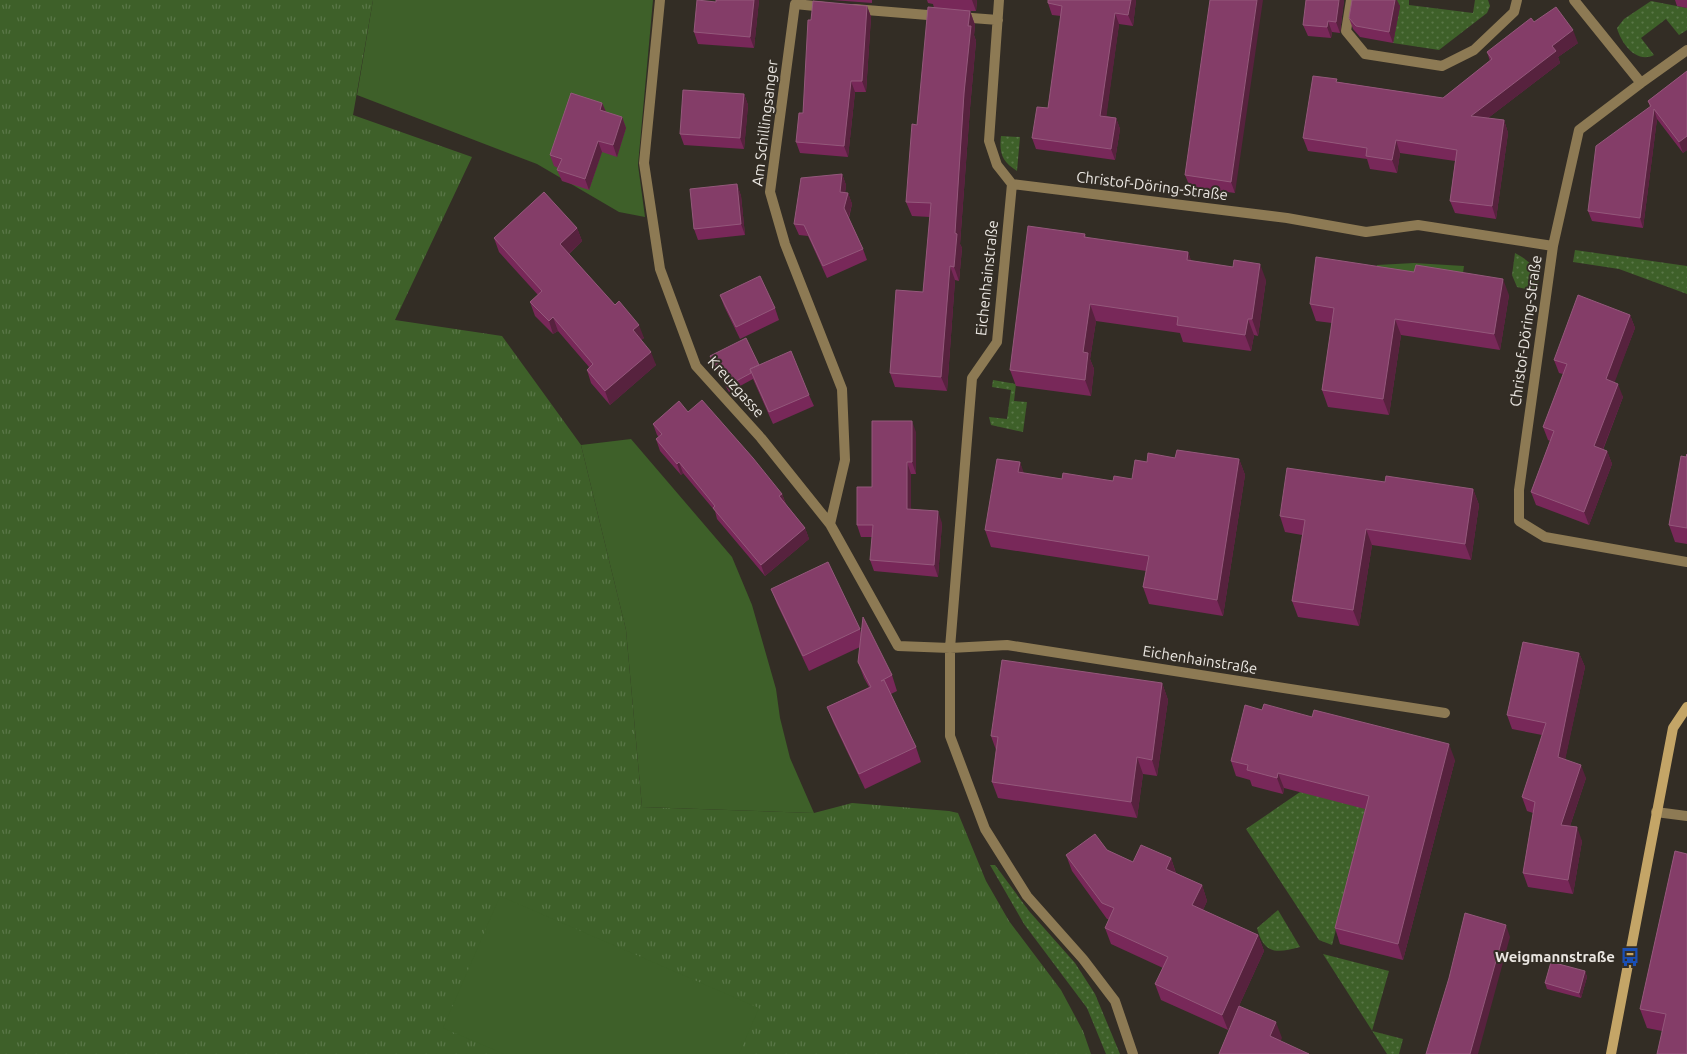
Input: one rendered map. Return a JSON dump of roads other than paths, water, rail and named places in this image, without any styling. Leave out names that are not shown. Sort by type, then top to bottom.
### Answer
[{"type":"street","name":"Kreuzgasse","points":[[660,0],[644,163],[660,269],[696,366],[762,438],[830,524],[898,646],[950,648]]},
{"type":"street","points":[[999,0],[989,142],[997,165],[1012,184]]},
{"type":"street","points":[[1351,0],[1346,31],[1365,54],[1442,66],[1474,50],[1514,12],[1517,0]]},
{"type":"street","points":[[1574,0],[1641,83]]},
{"type":"street","name":"Am Schillingsanger","points":[[830,524],[845,460],[842,389],[785,244],[770,192],[795,4],[998,20]]},
{"type":"street","points":[[1553,246],[1579,130],[1687,50]]},
{"type":"street","name":"Christof-Döring-Straße","points":[[1012,184],[1287,218],[1366,232],[1418,225],[1553,246],[1519,490],[1519,520],[1545,538],[1687,562]]},
{"type":"street","name":"Eichenhainstraße","points":[[1012,184],[997,342],[972,378],[950,648],[950,736],[985,829],[1027,896],[1084,959],[1115,1001],[1133,1054]]},
{"type":"street","name":"Eichenhainstraße","points":[[950,648],[1007,646],[1445,713]]},
{"type":"street","points":[[1610,1054],[1673,728],[1687,708]]},
{"type":"street","points":[[1656,812],[1687,816]]},
{"type":"place","name":"Weigmannstraße","points":[[1630,957]]}]
